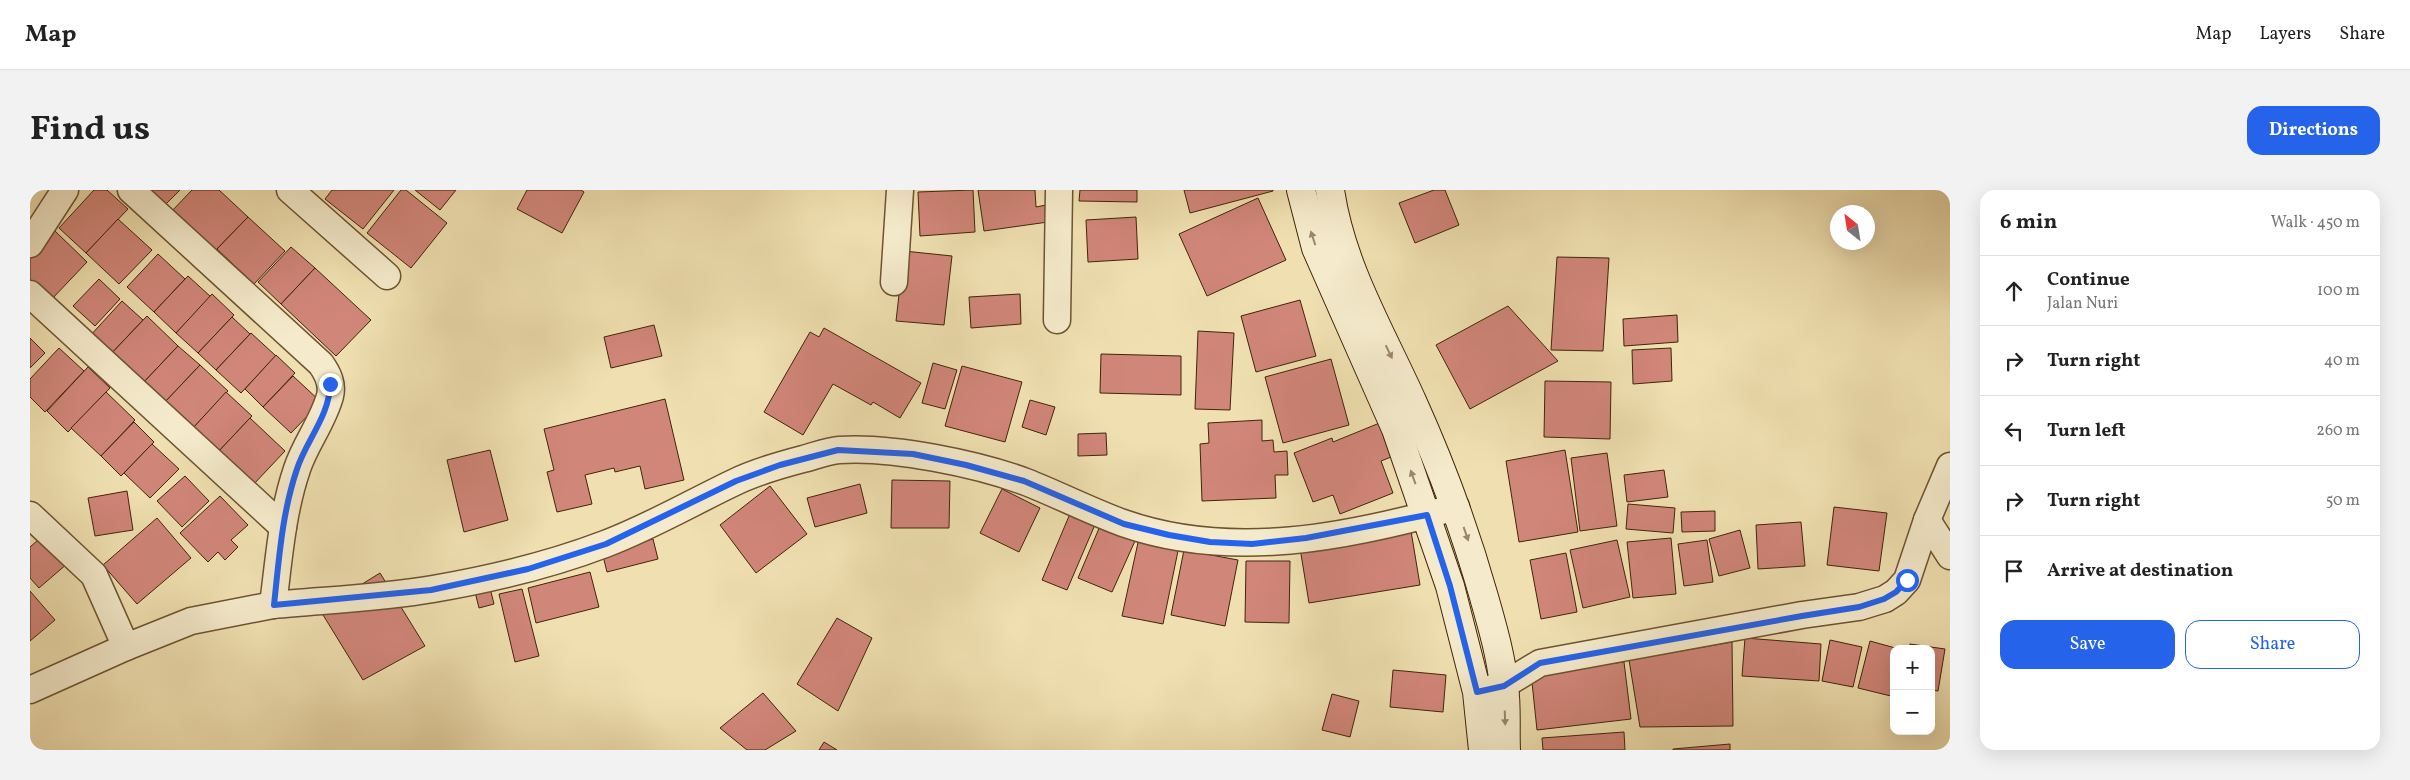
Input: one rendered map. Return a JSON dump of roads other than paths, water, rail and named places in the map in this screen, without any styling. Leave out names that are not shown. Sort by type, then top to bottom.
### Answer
[{"type":"main road","points":[[1301,190],[1307,219],[1341,277],[1357,314],[1427,515],[1450,586],[1477,692],[1483,750]]},
{"type":"main road","points":[[1330,190],[1337,226],[1341,277]]},
{"type":"main road","points":[[1357,314],[1413,402],[1456,507],[1473,556],[1504,686],[1506,750]]},
{"type":"street","points":[[30,244],[65,190]]},
{"type":"street","points":[[131,190],[305,352],[321,364],[329,374],[330,394],[297,469],[283,527],[274,605]]},
{"type":"street","points":[[894,282],[900,190]]},
{"type":"street","points":[[1057,320],[1059,190]]},
{"type":"street","points":[[298,193],[387,276]]},
{"type":"street","points":[[30,294],[283,527]]},
{"type":"street","points":[[30,690],[126,647],[191,621],[274,605],[431,590],[528,569],[606,544],[736,481],[780,465],[838,450],[913,454],[966,465],[1024,481],[1124,524],[1169,535],[1210,542],[1252,544],[1306,538],[1427,515],[1456,507]]},
{"type":"street","points":[[1477,692],[1504,686],[1540,663],[1859,607],[1884,599],[1896,592],[1907,580],[1927,520],[1950,466]]},
{"type":"street","points":[[30,515],[94,575],[126,647]]},
{"type":"street","points":[[1927,520],[1950,556]]}]
